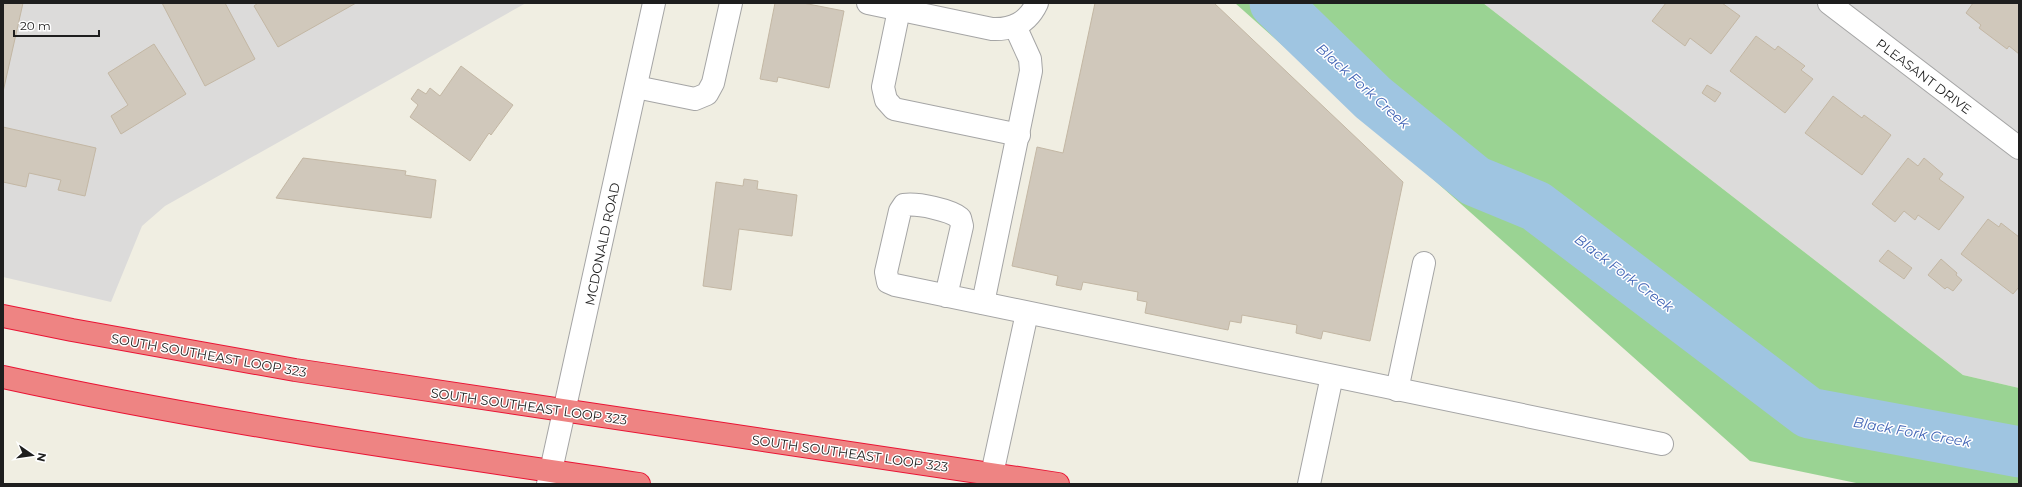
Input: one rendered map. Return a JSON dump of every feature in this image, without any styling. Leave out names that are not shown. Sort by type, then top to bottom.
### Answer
[{"type":"highway","name":"SOUTH SOUTHEAST LOOP 323","points":[[3,316],[87,333],[295,370],[1058,484]]},
{"type":"highway","points":[[3,377],[93,397],[549,477],[639,484]]},
{"type":"street","name":"MCDONALD ROAD","points":[[549,477],[565,411],[654,3]]},
{"type":"street","points":[[636,87],[695,99],[707,94],[713,83],[731,3]]},
{"type":"street","points":[[868,3],[899,10],[951,12],[992,29],[1003,30],[1015,26],[1033,12],[1037,3]]},
{"type":"street","name":"PLEASANT DRIVE","points":[[1829,3],[2019,148]]},
{"type":"street","points":[[899,10],[883,87],[886,100],[894,109],[1019,135]]},
{"type":"street","points":[[983,304],[1031,71],[1030,59],[1015,26]]},
{"type":"street","points":[[946,296],[962,226],[960,218],[954,213],[912,204],[904,205],[900,211],[886,272],[888,282],[895,285],[983,304],[1026,313],[1397,390],[1662,444]]},
{"type":"street","points":[[1397,390],[1424,263]]},
{"type":"street","points":[[992,474],[1026,313]]},
{"type":"street","points":[[1309,484],[1332,376]]},
{"type":"shaded area","points":[[3,3],[526,3],[165,206],[142,226],[111,302],[3,277]]},
{"type":"shaded area","points":[[1483,3],[2019,3],[2019,388],[1963,375]]},
{"type":"green space","points":[[1235,3],[1483,3],[1963,375],[2019,388],[2019,484],[1861,484],[1750,461]]},
{"type":"building","points":[[3,3],[23,3],[3,92]]},
{"type":"building","points":[[162,3],[225,3],[255,59],[205,86]]},
{"type":"building","points":[[258,3],[356,3],[278,47],[254,6]]},
{"type":"building","points":[[775,3],[803,3],[844,11],[829,88],[778,77],[777,82],[760,79]]},
{"type":"building","points":[[1095,3],[1214,3],[1403,182],[1370,341],[1323,331],[1321,339],[1296,333],[1297,325],[1242,315],[1241,323],[1230,321],[1228,330],[1145,313],[1147,302],[1137,300],[1138,292],[1083,282],[1081,290],[1056,285],[1058,276],[1012,266],[1037,147],[1063,153]]},
{"type":"building","points":[[1666,3],[1722,3],[1740,16],[1711,54],[1690,38],[1685,46],[1652,21]]},
{"type":"building","points":[[1973,3],[2019,3],[2019,54],[2009,46],[2007,49],[1979,28],[1981,25],[1966,13]]},
{"type":"building","points":[[1756,36],[1775,50],[1778,46],[1805,66],[1801,70],[1813,79],[1785,113],[1730,71]]},
{"type":"building","points":[[154,44],[186,94],[121,134],[111,116],[128,105],[108,73]]},
{"type":"building","points":[[461,66],[513,105],[491,135],[489,133],[470,161],[410,117],[418,105],[411,99],[418,89],[426,94],[430,88],[440,96]]},
{"type":"building","points":[[1707,85],[1721,93],[1715,102],[1702,93]]},
{"type":"building","points":[[1833,96],[1862,118],[1864,115],[1891,135],[1862,175],[1805,133]]},
{"type":"building","points":[[3,127],[96,148],[85,196],[58,190],[61,180],[29,173],[26,187],[3,182]]},
{"type":"building","points":[[303,158],[406,171],[405,175],[436,180],[431,218],[276,198]]},
{"type":"building","points":[[1908,158],[1918,166],[1924,158],[1943,174],[1939,179],[1964,197],[1939,230],[1918,215],[1915,220],[1904,211],[1895,222],[1872,204]]},
{"type":"building","points":[[744,179],[758,181],[757,189],[797,195],[792,236],[739,229],[731,290],[703,286],[716,182],[743,186]]},
{"type":"building","points":[[1988,219],[1999,227],[2001,223],[2019,237],[2019,287],[2013,294],[1961,254]]},
{"type":"building","points":[[1888,250],[1912,268],[1904,279],[1879,261]]},
{"type":"building","points":[[1941,259],[1957,273],[1956,275],[1962,280],[1953,291],[1947,287],[1945,289],[1928,275]]},
{"type":"waterway","name":"Black Fork Creek","points":[[1275,3],[1373,98],[1475,181],[1536,206],[1809,413],[2019,452]]}]
